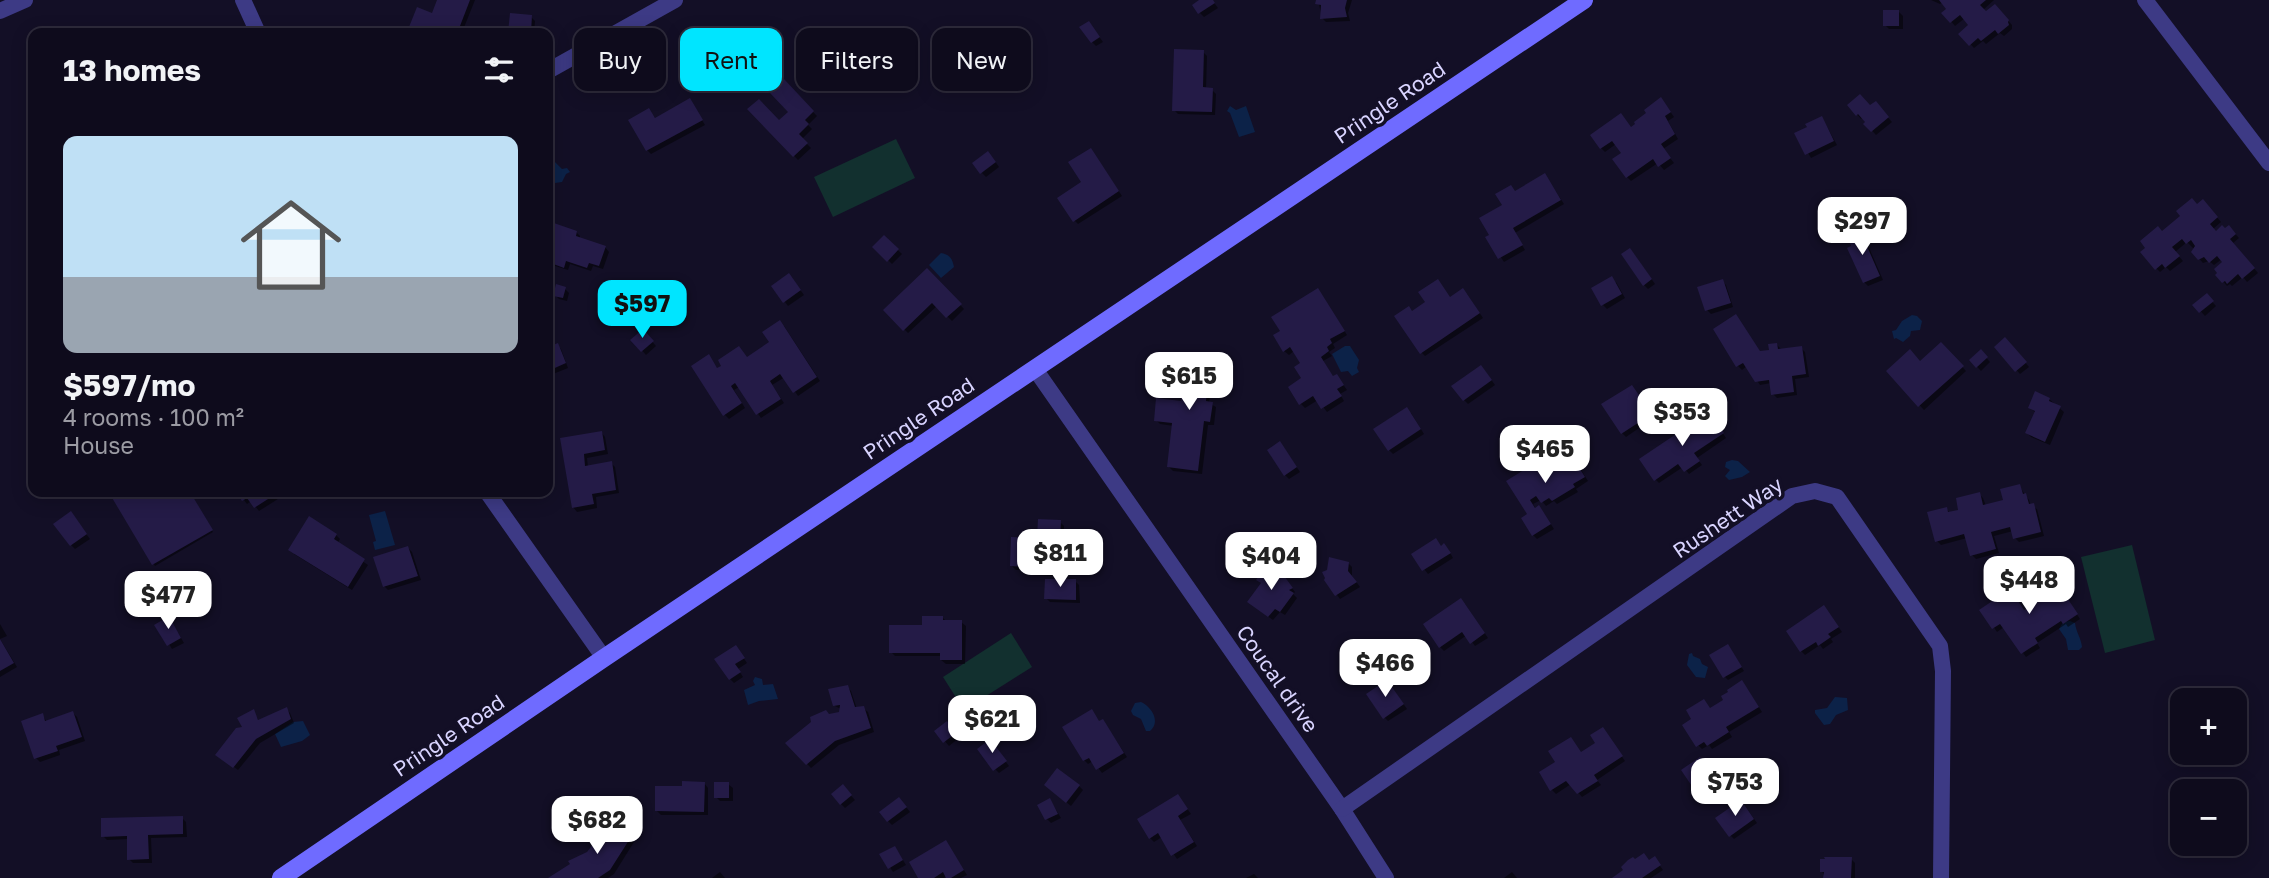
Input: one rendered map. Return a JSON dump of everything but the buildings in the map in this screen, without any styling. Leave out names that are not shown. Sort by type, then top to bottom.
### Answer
[{"type":"street","points":[[0,11],[25,0]]},
{"type":"street","points":[[243,0],[256,28]]},
{"type":"street","points":[[553,68],[676,0]]},
{"type":"street","name":"Pringle Road","points":[[281,878],[1584,0]]},
{"type":"street","points":[[2145,0],[2269,163]]},
{"type":"street","name":"Coucal drive","points":[[1035,369],[1342,809],[1386,878]]},
{"type":"street","name":"Rushett Way","points":[[1342,809],[1792,496],[1815,491],[1837,497],[1940,646],[1941,878]]},
{"type":"street","points":[[491,497],[604,658]]},
{"type":"green space","points":[[896,139],[915,178],[833,217],[814,177]]},
{"type":"green space","points":[[2132,545],[2155,640],[2105,653],[2081,557]]},
{"type":"green space","points":[[1011,633],[1032,667],[964,710],[943,677]]},
{"type":"water","points":[[1230,106],[1236,110],[1246,106],[1255,132],[1239,137],[1227,111]]},
{"type":"water","points":[[553,160],[562,169],[567,168],[570,172],[562,182],[555,183]]},
{"type":"water","points":[[941,253],[950,257],[954,267],[941,278],[929,265]]},
{"type":"water","points":[[1912,315],[1922,321],[1920,330],[1911,331],[1910,336],[1903,342],[1894,339],[1892,331]]},
{"type":"water","points":[[1350,346],[1359,360],[1359,372],[1352,376],[1348,371],[1341,372],[1332,354]]},
{"type":"water","points":[[1738,461],[1750,472],[1729,480],[1725,476],[1730,470],[1725,467],[1726,462]]},
{"type":"water","points":[[385,511],[395,545],[375,550],[373,542],[376,541],[369,515]]},
{"type":"water","points":[[2063,622],[2075,623],[2081,641],[2082,647],[2079,650],[2068,650],[2066,639],[2059,629]]},
{"type":"water","points":[[1692,653],[1708,667],[1705,678],[1696,677],[1687,665],[1689,654]]},
{"type":"water","points":[[755,677],[762,679],[763,685],[773,684],[778,699],[748,705],[744,690],[755,685]]},
{"type":"water","points":[[1835,697],[1847,698],[1848,710],[1836,715],[1830,724],[1824,725],[1815,710],[1827,708]]},
{"type":"water","points":[[1141,702],[1149,707],[1154,715],[1155,723],[1150,731],[1146,731],[1141,719],[1131,711],[1135,703]]},
{"type":"water","points":[[303,721],[310,735],[302,741],[281,747],[275,734],[293,722]]}]
